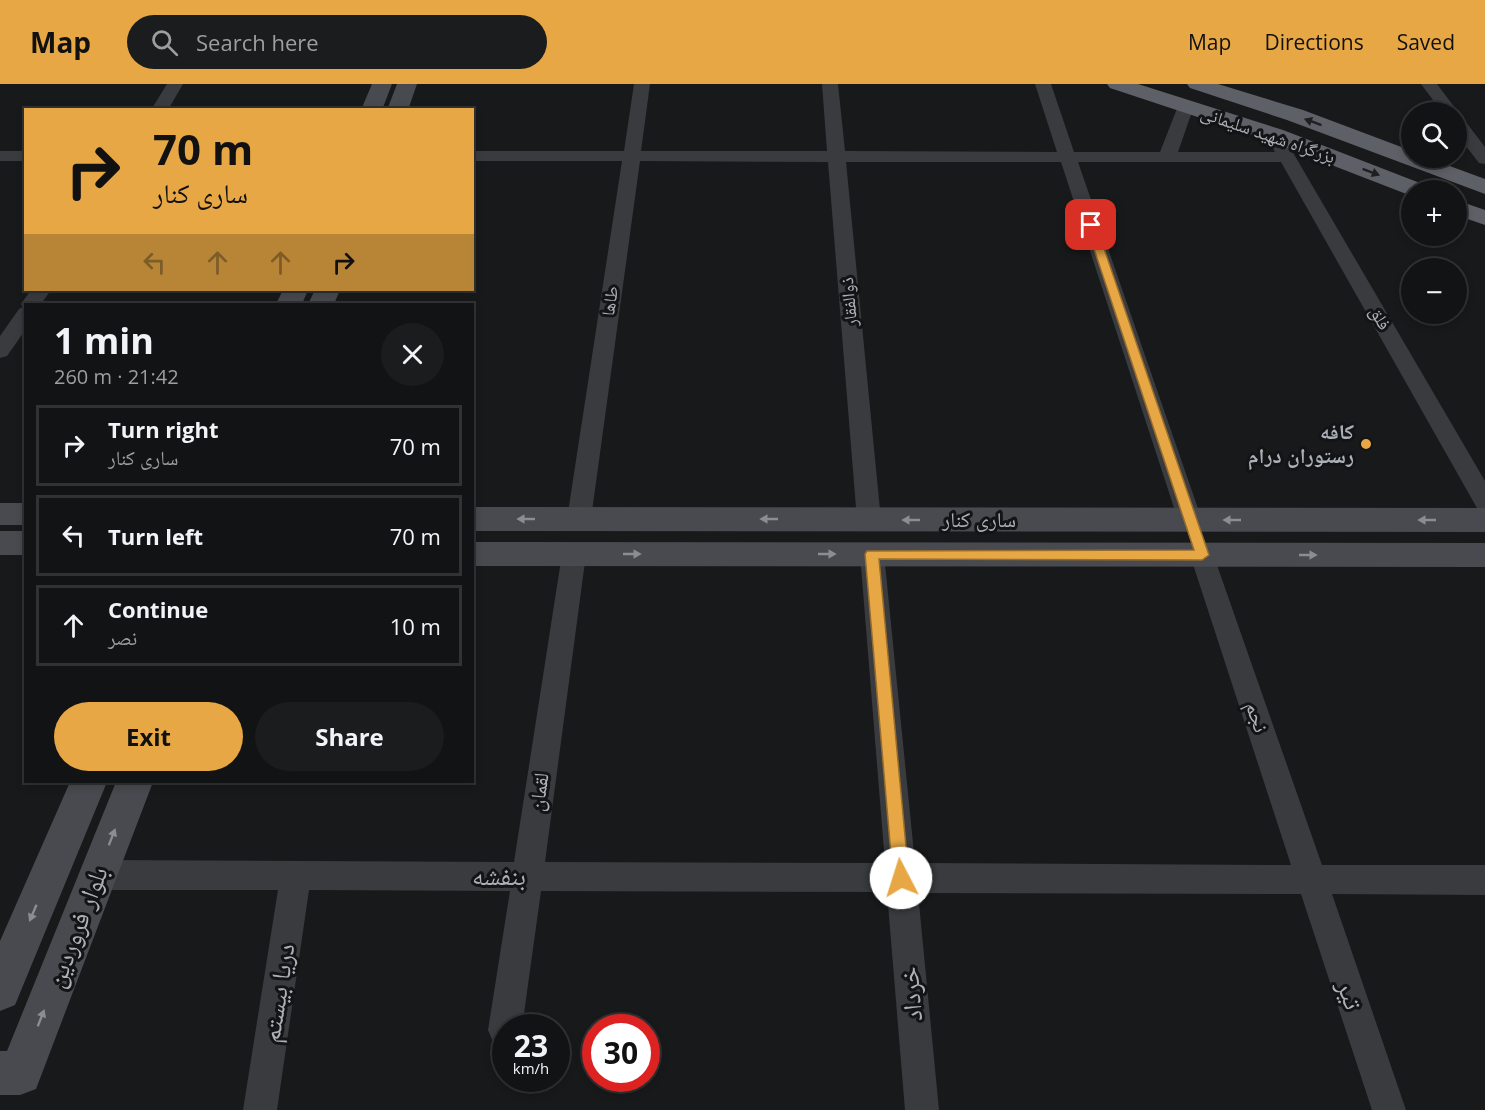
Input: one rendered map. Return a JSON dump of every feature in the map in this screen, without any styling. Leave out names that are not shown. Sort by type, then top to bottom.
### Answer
[{"type":"highway","name":"بزرگراه شهید سلیمانی","points":[[1117,84],[1275,135],[1401,184]]},
{"type":"highway","name":"بزرگراه شهید سلیمانی","points":[[1197,84],[1225,89],[1485,187]]},
{"type":"highway","points":[[1467,212],[1485,219]]},
{"type":"main road","points":[[372,108],[382,84]]},
{"type":"main road","points":[[398,108],[407,84]]},
{"type":"main road","points":[[0,514],[24,514]]},
{"type":"main road","name":"ساری کنار","points":[[474,519],[1485,520]]},
{"type":"main road","points":[[573,554],[579,519]]},
{"type":"main road","points":[[869,519],[872,554]]},
{"type":"main road","points":[[1190,520],[1202,555]]},
{"type":"main road","points":[[0,543],[24,543]]},
{"type":"main road","name":"ساری کنار","points":[[474,554],[1485,555]]},
{"type":"main road","name":"بلوار فروردین","points":[[0,990],[88,783]]},
{"type":"main road","name":"بلوار فروردین","points":[[10,1073],[97,875],[134,783]]},
{"type":"main road","points":[[49,875],[97,875]]},
{"type":"street","points":[[160,108],[175,84]]},
{"type":"street","name":"طاها","points":[[579,519],[642,84]]},
{"type":"street","name":"ذوالفقار","points":[[830,84],[869,519]]},
{"type":"street","points":[[1043,84],[1190,520]]},
{"type":"street","points":[[1429,84],[1442,102]]},
{"type":"street","points":[[1167,157],[1186,106]]},
{"type":"street","name":"فلق","points":[[1275,135],[1485,502]]},
{"type":"street","points":[[1467,135],[1484,156]]},
{"type":"street","points":[[0,156],[24,156]]},
{"type":"street","points":[[474,156],[1287,157]]},
{"type":"street","points":[[0,351],[24,315]]},
{"type":"street","name":"لقمان","points":[[506,1014],[573,554]]},
{"type":"street","name":"خرداد","points":[[872,554],[922,1110]]},
{"type":"street","name":"نجم","points":[[1202,555],[1311,880]]},
{"type":"street","name":"بنفشه","points":[[97,875],[1485,880]]},
{"type":"street","name":"دریا بیستم","points":[[260,1110],[296,876]]},
{"type":"street","name":"تیر","points":[[1311,880],[1389,1110]]},
{"type":"place","name":"کافه رستوران درام","points":[[1366,444]]},
{"type":"route","points":[[901,878],[872,554],[1202,555],[1091,225]]}]
